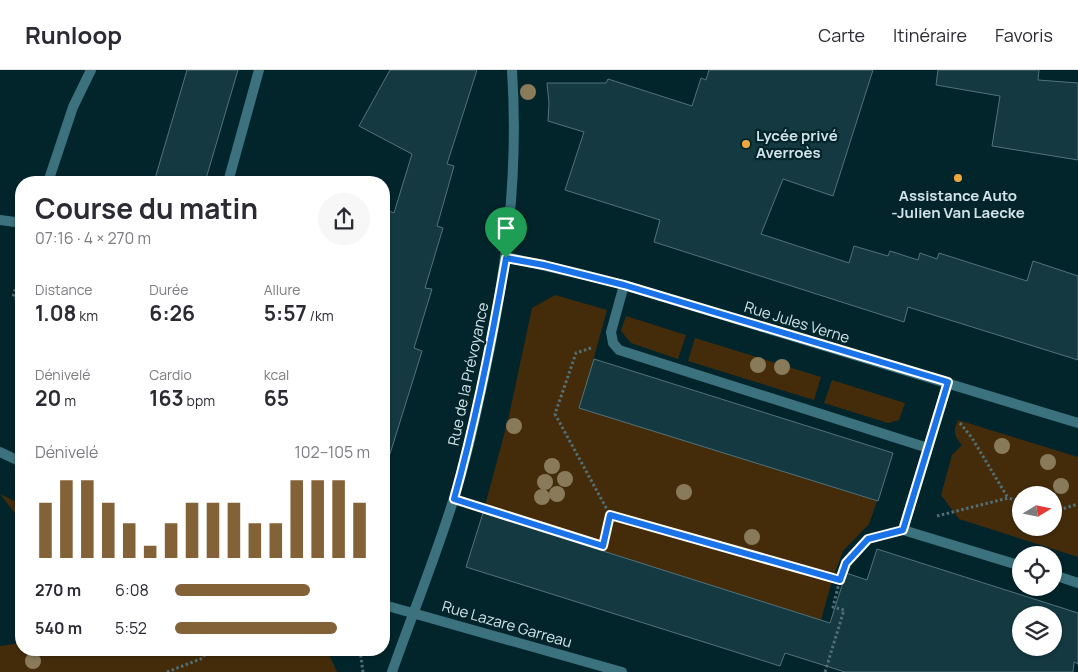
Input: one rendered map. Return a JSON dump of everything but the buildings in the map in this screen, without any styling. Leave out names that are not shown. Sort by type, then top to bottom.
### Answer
[{"type":"street","points":[[50,176],[73,107],[91,70]]},
{"type":"street","points":[[230,176],[259,70]]},
{"type":"street","name":"Rue de la Prévoyance","points":[[392,672],[415,613],[454,499],[470,443],[482,386],[506,258],[513,187],[512,70]]},
{"type":"street","points":[[0,220],[15,222]]},
{"type":"street","name":"Rue Jules Verne","points":[[506,258],[624,285],[1078,423]]},
{"type":"street","points":[[624,285],[611,332],[613,344],[618,350],[928,448]]},
{"type":"street","points":[[948,382],[903,530],[1012,563]]},
{"type":"street","points":[[0,452],[15,459]]},
{"type":"street","points":[[1062,578],[1078,583]]},
{"type":"street","name":"Rue Lazare Garreau","points":[[390,607],[622,672]]},
{"type":"path","points":[[454,499],[603,546],[610,515],[555,414],[576,354],[595,347],[613,344]]},
{"type":"path","points":[[942,403],[972,438],[1008,498]]},
{"type":"path","points":[[825,672],[844,610],[833,607],[840,580],[846,563],[868,539],[903,530],[934,516],[1008,498],[1012,499]]},
{"type":"path","points":[[1062,509],[1078,504]]},
{"type":"path","points":[[610,515],[840,580]]},
{"type":"path","points":[[167,672],[204,656]]},
{"type":"path","points":[[361,656],[363,672]]},
{"type":"shaded area","points":[[555,295],[607,310],[580,408],[877,501],[869,524],[843,551],[833,577],[821,620],[483,513],[508,420],[532,308]]},
{"type":"shaded area","points":[[626,316],[686,335],[678,359],[631,343],[621,331]]},
{"type":"shaded area","points":[[695,338],[821,377],[814,400],[688,361]]},
{"type":"shaded area","points":[[832,380],[905,403],[899,420],[888,423],[824,403]]},
{"type":"shaded area","points":[[958,420],[1078,457],[1078,557],[1062,552],[1062,546],[1044,546],[1012,536],[1062,536],[1062,486],[1012,486],[1012,536],[959,519],[941,495],[952,455],[962,445],[957,439],[955,430]]},
{"type":"shaded area","points":[[0,494],[15,501],[15,513]]},
{"type":"shaded area","points":[[15,644],[15,656],[330,656],[337,672],[0,672],[0,646]]},
{"type":"place","name":"Lycée privé Averroès","points":[[746,144]]},
{"type":"place","name":"Assistance Auto -Julien Van Laecke","points":[[958,178]]},
{"type":"route","points":[[506,258],[544,265],[624,285],[948,382],[903,530],[868,539],[846,563],[840,580],[610,515],[603,546],[454,499],[470,443],[506,258]]}]
